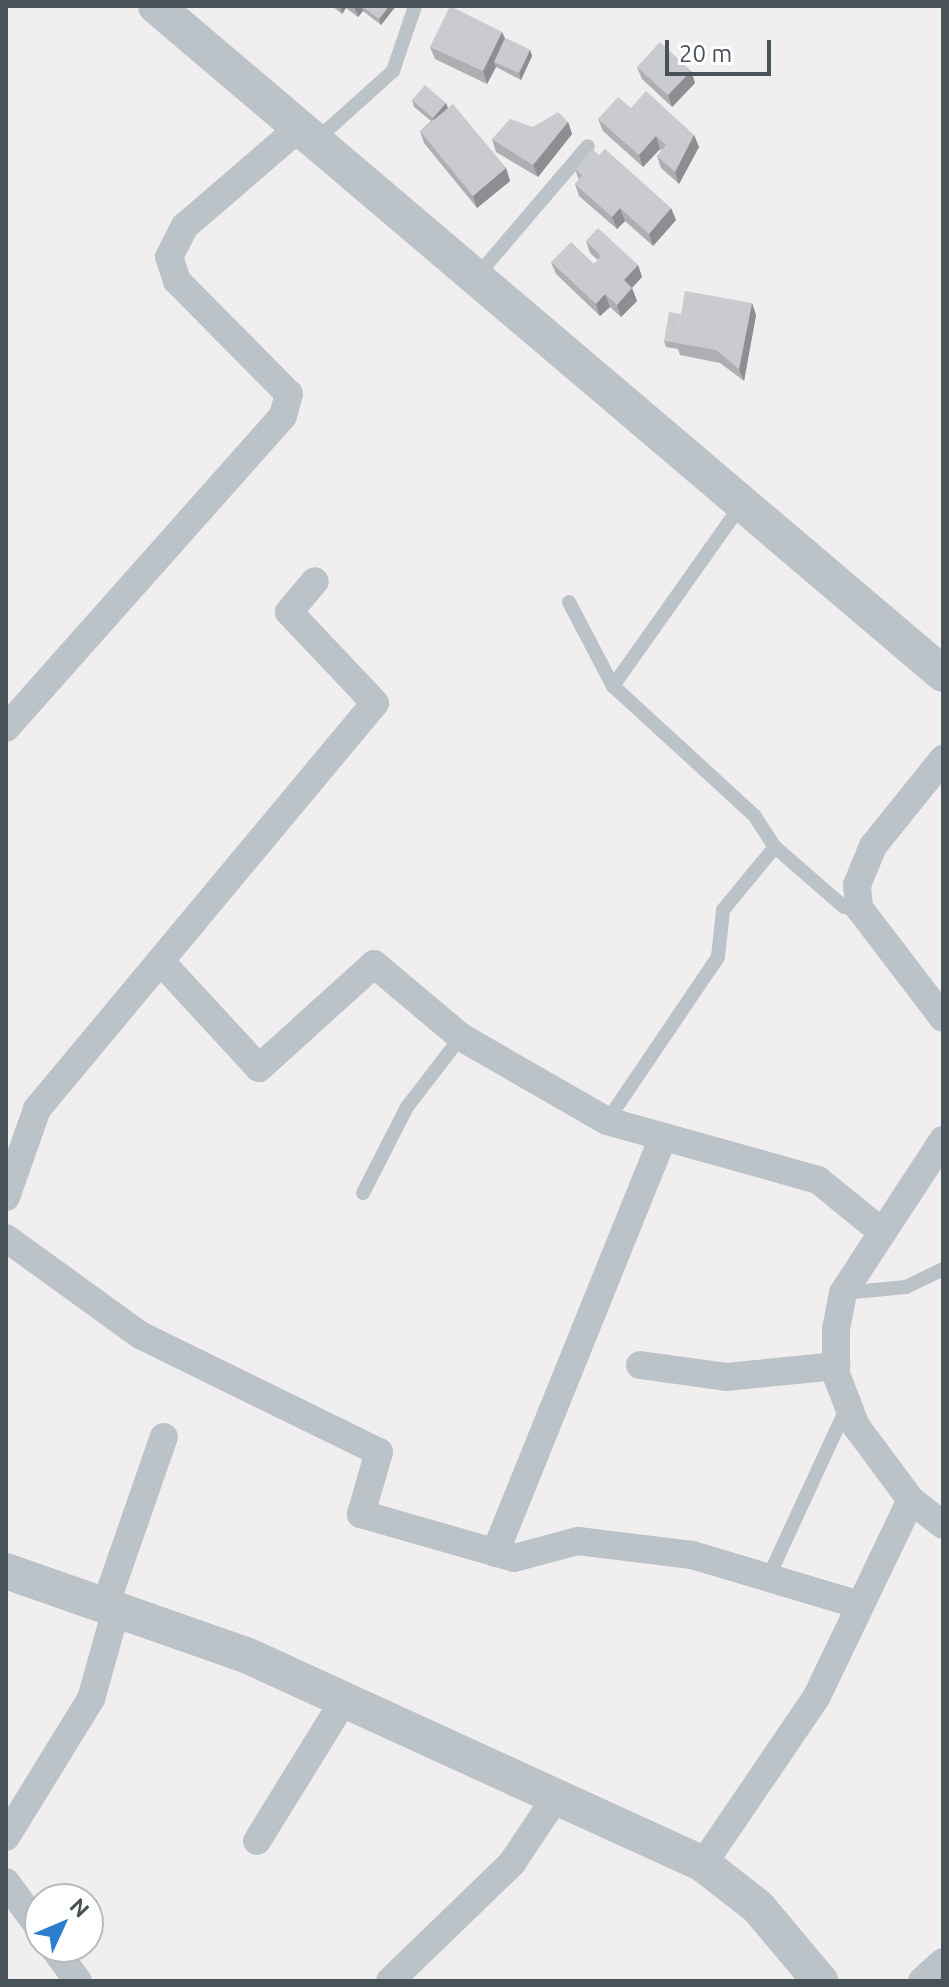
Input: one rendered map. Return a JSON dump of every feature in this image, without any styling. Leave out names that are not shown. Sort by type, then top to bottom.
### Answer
[{"type":"street","points":[[156,6],[943,674]]},
{"type":"street","points":[[6,728],[283,416],[289,394],[177,281],[169,257],[185,226],[307,135]]},
{"type":"street","points":[[6,1197],[10,1160],[37,1109],[164,965],[174,940],[375,703],[289,612],[315,581]]},
{"type":"street","points":[[943,759],[873,846],[857,885],[859,908],[943,1018]]},
{"type":"street","points":[[164,965],[259,1068],[374,964],[461,1037],[607,1121],[662,1140],[818,1180],[882,1232]]},
{"type":"street","points":[[495,1553],[662,1140]]},
{"type":"street","points":[[943,1140],[843,1293],[836,1366],[848,1405],[911,1500],[943,1525]]},
{"type":"street","points":[[6,1238],[140,1335],[379,1452],[361,1514],[514,1558],[578,1541],[692,1555],[860,1605]]},
{"type":"street","points":[[640,1365],[726,1377],[836,1366]]},
{"type":"street","points":[[6,1837],[91,1699],[111,1608],[164,1437]]},
{"type":"street","points":[[703,1864],[817,1696],[911,1500]]},
{"type":"street","points":[[6,1571],[246,1655],[558,1794],[703,1864],[758,1907],[820,1981]]},
{"type":"street","points":[[257,1841],[344,1700]]},
{"type":"street","points":[[390,1981],[512,1863],[558,1794]]},
{"type":"street","points":[[6,1882],[24,1907]]},
{"type":"street","points":[[922,1981],[943,1962]]},
{"type":"street","points":[[65,1963],[78,1981]]},
{"type":"lane","points":[[307,135],[393,71],[415,6]]},
{"type":"lane","points":[[476,277],[588,146]]},
{"type":"lane","points":[[613,686],[743,504]]},
{"type":"lane","points":[[569,602],[613,686],[754,815],[775,847],[844,907],[859,908]]},
{"type":"lane","points":[[607,1121],[718,957],[723,910],[775,847]]},
{"type":"lane","points":[[363,1193],[407,1107],[461,1037]]},
{"type":"lane","points":[[843,1293],[906,1287],[943,1269]]},
{"type":"lane","points":[[768,1578],[848,1405]]},
{"type":"building","points":[[362,6],[389,6],[379,19]]},
{"type":"building","points":[[450,6],[502,32],[483,71],[430,47]]},
{"type":"building","points":[[505,38],[530,50],[519,73],[494,62]]},
{"type":"building","points":[[660,42],[691,71],[668,95],[637,67]]},
{"type":"building","points":[[425,85],[446,103],[433,118],[412,100]]},
{"type":"building","points":[[646,91],[694,135],[675,172],[657,156],[666,145],[656,136],[639,155],[598,119],[618,97],[631,108]]},
{"type":"building","points":[[453,104],[506,168],[473,196],[420,131]]},
{"type":"building","points":[[558,112],[568,122],[533,165],[492,139],[510,119],[533,127]]},
{"type":"building","points":[[592,149],[599,155],[605,149],[671,208],[649,234],[620,208],[612,217],[575,184],[582,175],[575,169]]},
{"type":"building","points":[[598,228],[638,265],[624,280],[632,288],[617,305],[605,294],[596,304],[551,262],[571,242],[594,264],[601,256],[586,241]]},
{"type":"building","points":[[685,291],[752,303],[739,369],[716,350],[676,343]]},
{"type":"building","points":[[669,312],[681,314],[676,343],[664,341]]}]
